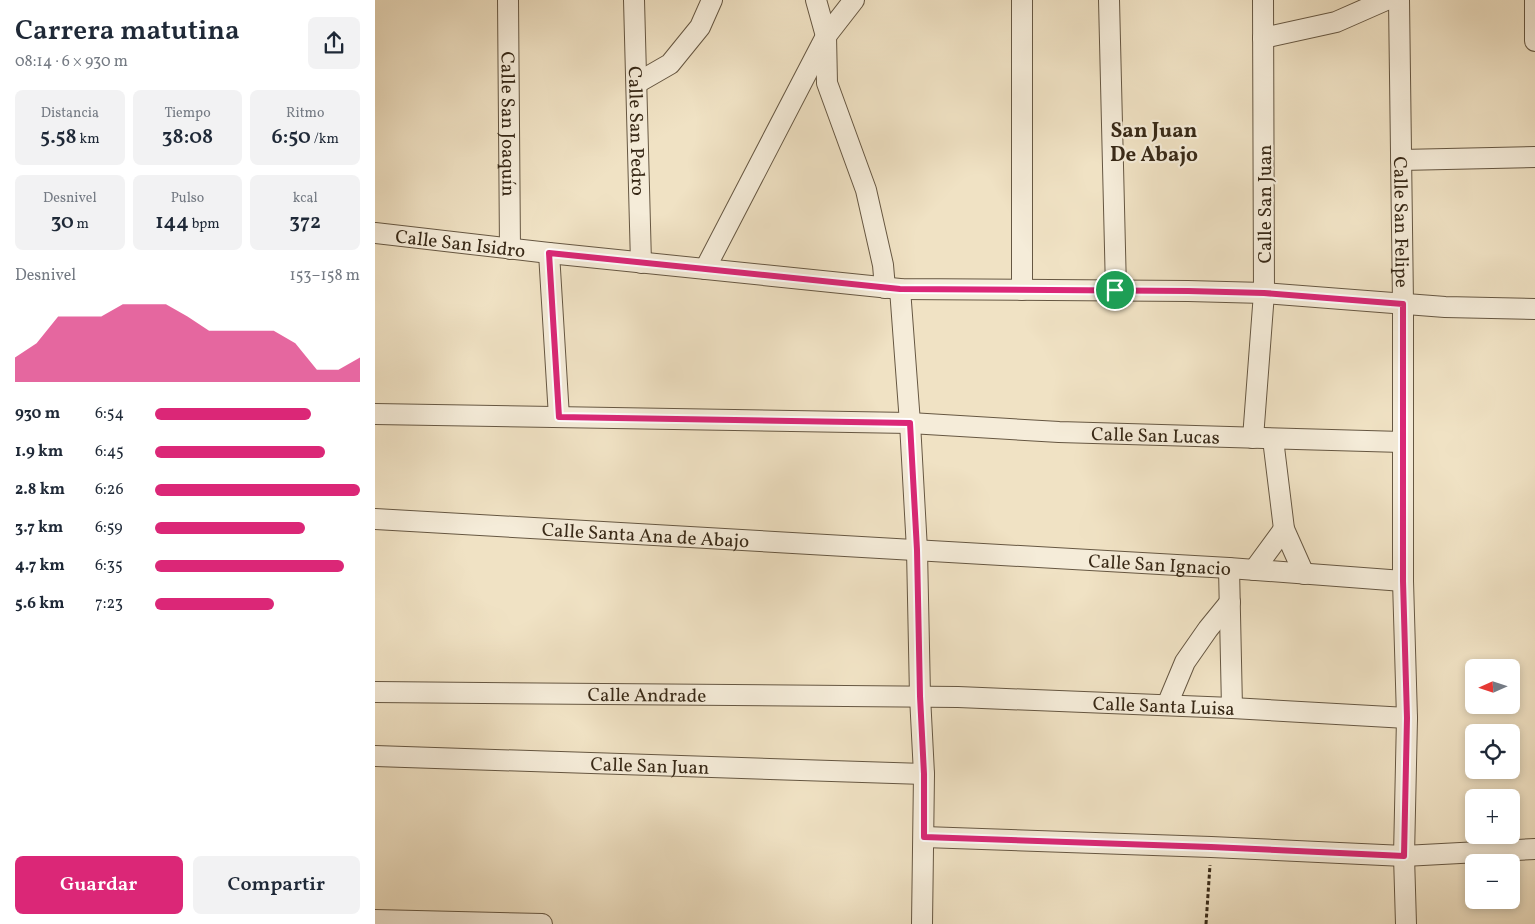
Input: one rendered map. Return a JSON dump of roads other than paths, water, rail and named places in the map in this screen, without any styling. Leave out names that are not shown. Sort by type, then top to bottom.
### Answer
[{"type":"street","name":"Calle San Joaquín","points":[[508,0],[510,249]]},
{"type":"street","name":"Calle San Pedro","points":[[634,0],[641,263]]},
{"type":"street","points":[[637,83],[670,64],[700,27],[712,0]]},
{"type":"street","points":[[816,0],[826,36],[827,83],[866,190],[883,265],[892,289],[910,423],[917,550],[920,696],[924,774],[922,924]]},
{"type":"street","points":[[705,269],[826,36],[854,0]]},
{"type":"street","points":[[1021,290],[1022,0]]},
{"type":"street","points":[[1109,0],[1115,290]]},
{"type":"street","name":"Calle San Juan","points":[[1253,438],[1264,293],[1263,0]]},
{"type":"street","points":[[1263,38],[1336,22],[1386,0]]},
{"type":"street","name":"Calle San Felipe","points":[[1399,0],[1403,304],[1403,581],[1407,718],[1404,856],[1406,924]]},
{"type":"street","points":[[1535,0],[1535,41]]},
{"type":"street","points":[[1401,160],[1535,157]]},
{"type":"street","name":"Calle San Isidro","points":[[375,232],[510,249],[892,289],[1264,293],[1445,307],[1535,308]]},
{"type":"street","points":[[549,253],[559,417]]},
{"type":"street","name":"Calle San Lucas","points":[[375,414],[910,423],[1059,432],[1402,442]]},
{"type":"street","points":[[1273,439],[1284,528],[1304,574]]},
{"type":"street","name":"Calle Santa Ana de Abajo","points":[[375,519],[917,550]]},
{"type":"street","points":[[1254,570],[1284,528]]},
{"type":"street","name":"Calle San Ignacio","points":[[917,550],[1229,568],[1403,581]]},
{"type":"street","points":[[1229,568],[1232,708]]},
{"type":"street","points":[[1167,705],[1185,662],[1230,602]]},
{"type":"street","name":"Calle Andrade","points":[[375,692],[920,696]]},
{"type":"street","name":"Calle Santa Luisa","points":[[920,696],[1167,705],[1407,718]]},
{"type":"street","name":"Calle San Juan","points":[[375,756],[924,774]]},
{"type":"street","points":[[924,837],[1404,856],[1535,849]]},
{"type":"street","points":[[375,920],[542,924]]},
{"type":"district","name":"San Juan De Abajo","points":[[1154,142]]}]
